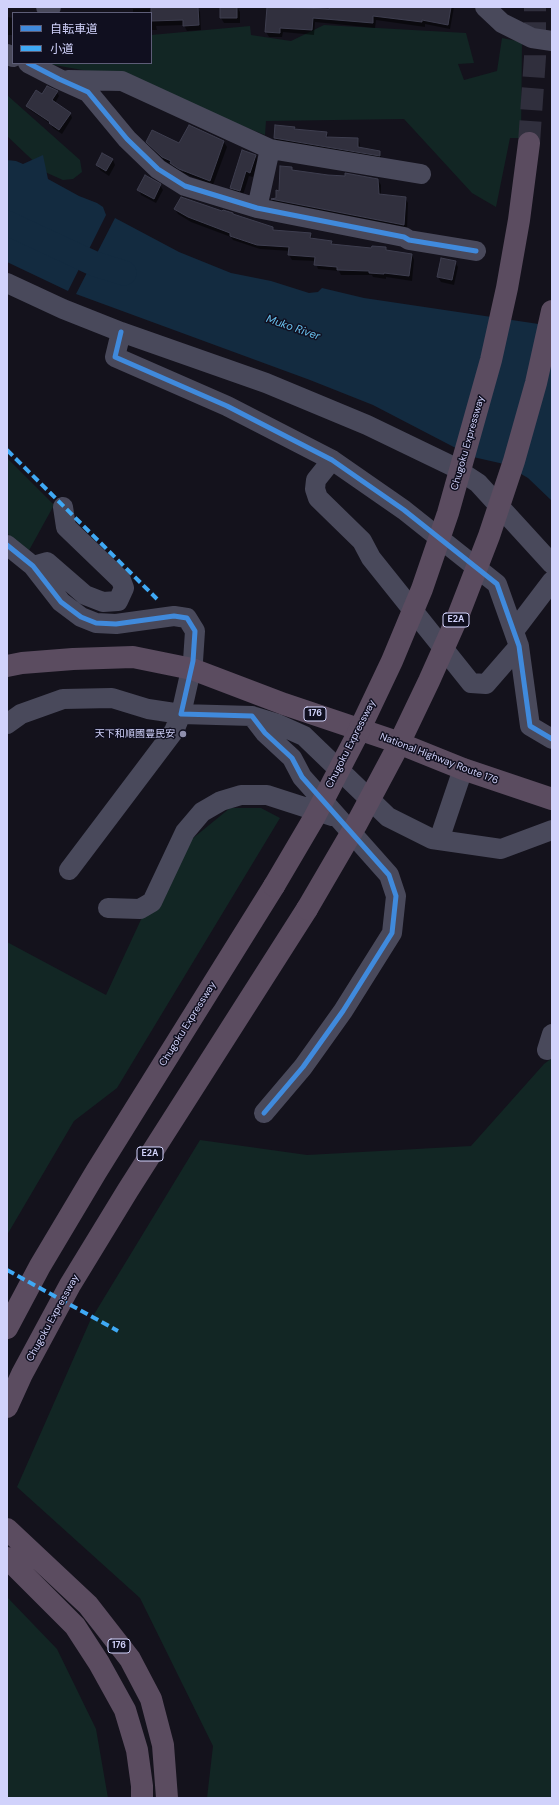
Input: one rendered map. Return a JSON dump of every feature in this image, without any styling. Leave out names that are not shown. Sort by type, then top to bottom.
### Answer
[{"type":"highway","name":"Chugoku Expressway","points":[[7,1328],[40,1266],[96,1172],[274,886],[314,818],[355,739],[392,661],[422,589],[448,513],[491,360],[507,288],[519,220],[529,143]]},
{"type":"highway","name":"Chugoku Expressway","points":[[7,1407],[22,1374],[70,1284],[307,908],[356,825],[396,750],[458,616],[489,536],[514,461],[536,383],[552,311]]},
{"type":"highway","name":"National Highway Route 176","points":[[7,666],[22,663],[72,659],[133,657],[192,669],[284,704],[391,740],[463,769],[552,799]]},
{"type":"highway","name":"National Highway Route 176","points":[[7,677],[72,659]]},
{"type":"highway","name":"176","points":[[7,1529],[88,1605],[130,1659],[151,1700],[163,1745],[167,1798]]},
{"type":"highway","name":"176","points":[[7,1558],[75,1626],[99,1663],[125,1710],[137,1750],[142,1786],[142,1798]]},
{"type":"street","points":[[46,7],[51,7]]},
{"type":"street","points":[[485,7],[502,23],[532,38],[552,41]]},
{"type":"street","points":[[30,64],[88,92],[127,139],[158,169],[185,186],[257,208],[404,237],[409,240],[476,251]]},
{"type":"street","points":[[59,79],[122,81],[270,149],[422,174]]},
{"type":"street","points":[[257,208],[270,149]]},
{"type":"street","points":[[7,283],[63,309],[121,332],[266,383],[367,425],[452,466],[478,484],[552,564]]},
{"type":"street","points":[[121,332],[115,357],[228,406],[332,460],[404,510],[497,584],[516,639],[530,726],[552,739]]},
{"type":"street","points":[[332,460],[316,480],[315,489],[318,498],[362,541],[371,558],[471,683],[486,684],[552,581]]},
{"type":"street","points":[[34,566],[47,562],[85,595],[103,602],[118,601],[124,588],[121,580],[66,526],[63,507]]},
{"type":"street","points":[[7,545],[34,566],[62,602],[81,616],[96,624],[116,624],[174,616],[187,618],[196,631],[192,669],[181,714],[174,731],[69,870]]},
{"type":"street","points":[[7,724],[21,714],[63,699],[112,698],[148,709],[181,714],[252,716],[275,723],[304,736],[388,817],[432,839],[501,849],[552,830]]},
{"type":"street","points":[[252,716],[265,733],[292,758],[302,777],[390,875],[396,896],[392,933],[343,1011],[303,1067],[264,1114]]},
{"type":"street","points":[[439,840],[463,769]]},
{"type":"street","points":[[108,908],[140,908],[152,902],[185,832],[202,812],[221,800],[241,795],[267,795],[338,818]]},
{"type":"green space","points":[[324,25],[466,33],[474,63],[458,64],[464,80],[497,71],[502,38],[522,42],[521,138],[510,138],[496,207],[472,193],[404,119],[266,121],[265,135],[116,76],[49,64],[152,64],[152,35],[250,26],[251,35],[291,41]]},
{"type":"green space","points":[[7,95],[80,160],[82,172],[73,179],[63,180],[45,172],[7,136]]},
{"type":"green space","points":[[7,458],[54,505],[27,554],[7,533]]},
{"type":"green space","points":[[230,808],[261,808],[280,818],[117,1088],[74,1121],[7,1235],[7,942],[106,995],[170,857]]},
{"type":"green space","points":[[552,1058],[552,1798],[207,1798],[213,1746],[140,1598],[17,1487],[90,1321],[200,1140],[307,1155],[471,1146],[544,1064]]},
{"type":"green space","points":[[7,1597],[57,1649],[96,1729],[108,1798],[7,1798]]},
{"type":"water","points":[[43,155],[48,179],[79,196],[97,203],[103,207],[106,215],[68,291],[7,262],[7,160],[16,161],[23,164]]},
{"type":"water","points":[[115,218],[179,252],[231,273],[271,281],[309,293],[318,292],[322,288],[364,298],[552,326],[552,501],[528,478],[504,464],[473,457],[373,405],[310,380],[76,294]]},
{"type":"building","points":[[198,7],[199,25],[183,26],[183,20],[152,21],[151,8]]},
{"type":"building","points":[[220,7],[237,7],[237,18],[220,18]]},
{"type":"building","points":[[267,7],[329,9],[330,7],[451,7],[448,25],[422,20],[422,22],[373,16],[373,23],[313,18],[312,30],[280,28],[280,33],[265,32]]},
{"type":"building","points":[[47,86],[58,91],[52,100],[71,113],[59,130],[26,106],[36,90],[42,94]]},
{"type":"building","points":[[189,125],[224,141],[210,181],[179,169],[170,163],[171,161],[162,157],[146,142],[152,130],[179,143]]},
{"type":"building","points":[[275,125],[295,127],[294,129],[327,132],[326,137],[358,138],[358,147],[380,151],[380,156],[274,138]]},
{"type":"building","points":[[242,150],[256,155],[250,173],[246,171],[240,191],[230,188]]},
{"type":"building","points":[[102,153],[113,159],[106,171],[96,165]]},
{"type":"building","points":[[280,166],[292,167],[292,170],[328,175],[345,176],[345,173],[378,179],[379,194],[406,197],[404,225],[271,199],[276,198],[276,190],[279,191]]},
{"type":"building","points":[[145,175],[161,184],[154,199],[137,190]]},
{"type":"building","points":[[181,197],[273,227],[273,230],[311,233],[310,238],[332,241],[331,244],[371,248],[372,246],[386,247],[386,250],[412,254],[409,276],[369,273],[369,271],[337,270],[337,267],[314,265],[315,257],[288,255],[289,247],[257,245],[230,236],[230,233],[188,217],[174,209]]},
{"type":"building","points":[[441,258],[456,261],[452,280],[437,277]]},
{"type":"waterway","name":"Muko River","points":[[7,223],[95,264],[124,273]]},
{"type":"tunnel","points":[[529,143],[535,57],[535,7]]},
{"type":"marked path","points":[[7,450],[157,599]]},
{"type":"marked path","points":[[7,1270],[118,1331]]},
{"type":"cycle path","points":[[30,64],[88,92],[127,139],[158,169],[185,186],[257,208],[404,237],[409,240],[476,251]]},
{"type":"cycle path","points":[[121,332],[115,357],[227,406],[332,460],[404,510],[497,584],[519,646],[530,726],[552,739]]},
{"type":"cycle path","points":[[7,545],[33,566],[61,602],[81,617],[96,623],[116,624],[174,616],[187,618],[195,631],[193,661],[181,714],[252,716],[265,733],[292,758],[302,777],[389,875],[396,896],[392,933],[343,1011],[303,1067],[264,1113]]},
{"type":"place","name":"天下和順國豊民安","points":[[183,734]]}]
